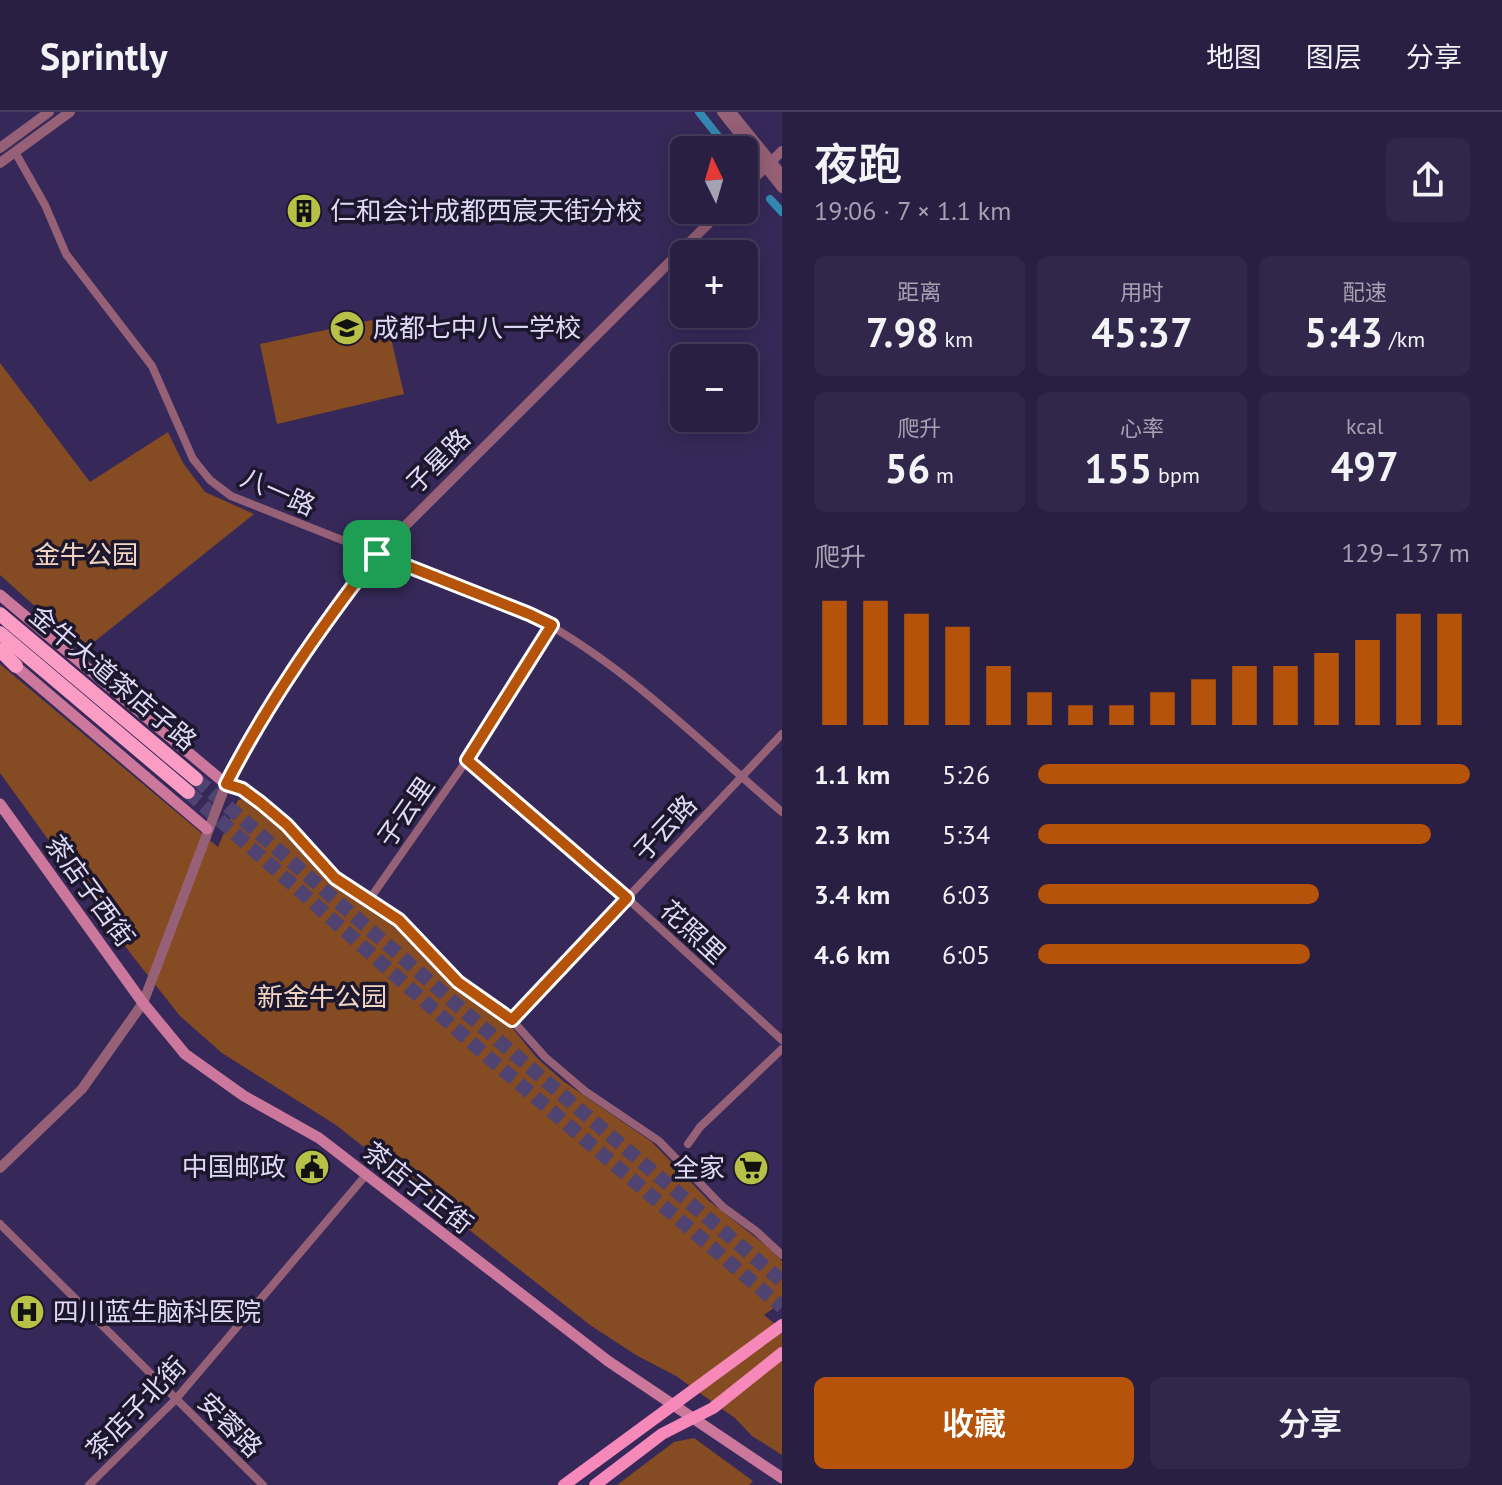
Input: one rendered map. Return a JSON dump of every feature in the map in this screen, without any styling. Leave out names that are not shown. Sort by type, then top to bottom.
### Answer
[{"type":"highway","name":"金牛大道茶店子路","points":[[0,614],[192,786],[0,633]]},
{"type":"highway","points":[[0,651],[16,666]]},
{"type":"main road","points":[[0,595],[226,784]]},
{"type":"main road","points":[[16,666],[207,829]]},
{"type":"main road","name":"茶店子西街","points":[[0,804],[143,1003]]},
{"type":"main road","name":"茶店子正街","points":[[143,1003],[185,1054],[244,1096],[319,1138],[565,1329],[692,1418]]},
{"type":"main road","points":[[564,1485],[782,1325]]},
{"type":"main road","points":[[595,1485],[662,1434],[713,1408],[782,1353]]},
{"type":"main road","points":[[692,1418],[782,1478]]},
{"type":"street","points":[[0,148],[49,112]]},
{"type":"street","points":[[0,163],[70,112]]},
{"type":"street","points":[[722,112],[768,164],[782,175]]},
{"type":"street","points":[[731,112],[782,188]]},
{"type":"street","points":[[758,174],[782,151]]},
{"type":"street","name":"八一路","points":[[15,152],[45,205],[66,254],[152,366],[193,459],[210,480],[231,496],[552,625],[606,661],[782,812]]},
{"type":"street","name":"子星路","points":[[1,1165],[82,1089],[143,1003],[226,784],[319,630],[377,554],[708,224]]},
{"type":"street","name":"子云里","points":[[369,900],[467,760],[552,625]]},
{"type":"street","name":"子云路","points":[[512,1020],[782,734]]},
{"type":"street","name":"花照里","points":[[467,760],[627,898],[782,1040]]},
{"type":"street","points":[[226,784],[242,789],[287,825],[335,878],[414,934],[458,982],[512,1020],[545,1057],[585,1091],[659,1141],[723,1207],[782,1255]]},
{"type":"street","points":[[688,1144],[700,1127],[782,1049]]},
{"type":"street","name":"茶店子北街","points":[[89,1485],[176,1399],[366,1175]]},
{"type":"street","name":"安蓉路","points":[[0,1224],[263,1485]]},
{"type":"green space","points":[[386,317],[404,394],[277,424],[260,344]]},
{"type":"green space","name":"金牛公园","points":[[0,363],[90,482],[168,432],[183,463],[205,492],[254,514],[84,650],[0,575]]},
{"type":"green space","name":"新金牛公园","points":[[0,664],[218,847],[238,800],[247,798],[291,839],[330,883],[399,928],[461,992],[510,1025],[537,1058],[563,1081],[652,1142],[709,1201],[782,1261],[782,1302],[764,1315],[782,1330],[782,1455],[752,1436],[735,1418],[676,1376],[590,1325],[336,1125],[222,1053],[180,1016],[131,954],[0,773]]},
{"type":"green space","points":[[694,1438],[753,1481],[749,1485],[617,1485],[674,1442]]},
{"type":"waterway","points":[[699,112],[718,136]]},
{"type":"waterway","points":[[770,199],[782,212]]},
{"type":"tunnel","points":[[196,779],[782,1281]]},
{"type":"tunnel","points":[[188,792],[481,1051],[782,1307]]},
{"type":"place","name":"仁和会计成都西宸天街分校","points":[[304,211]]},
{"type":"place","name":"成都七中八一学校","points":[[347,328]]},
{"type":"place","name":"中国邮政","points":[[312,1167]]},
{"type":"place","name":"全家","points":[[751,1168]]},
{"type":"place","name":"四川蓝生脑科医院","points":[[27,1312]]},
{"type":"route","points":[[377,554],[552,625],[467,760],[627,898],[512,1020],[458,982],[399,920],[335,878],[287,825],[261,803],[242,789],[226,784],[319,630],[377,554]]}]
